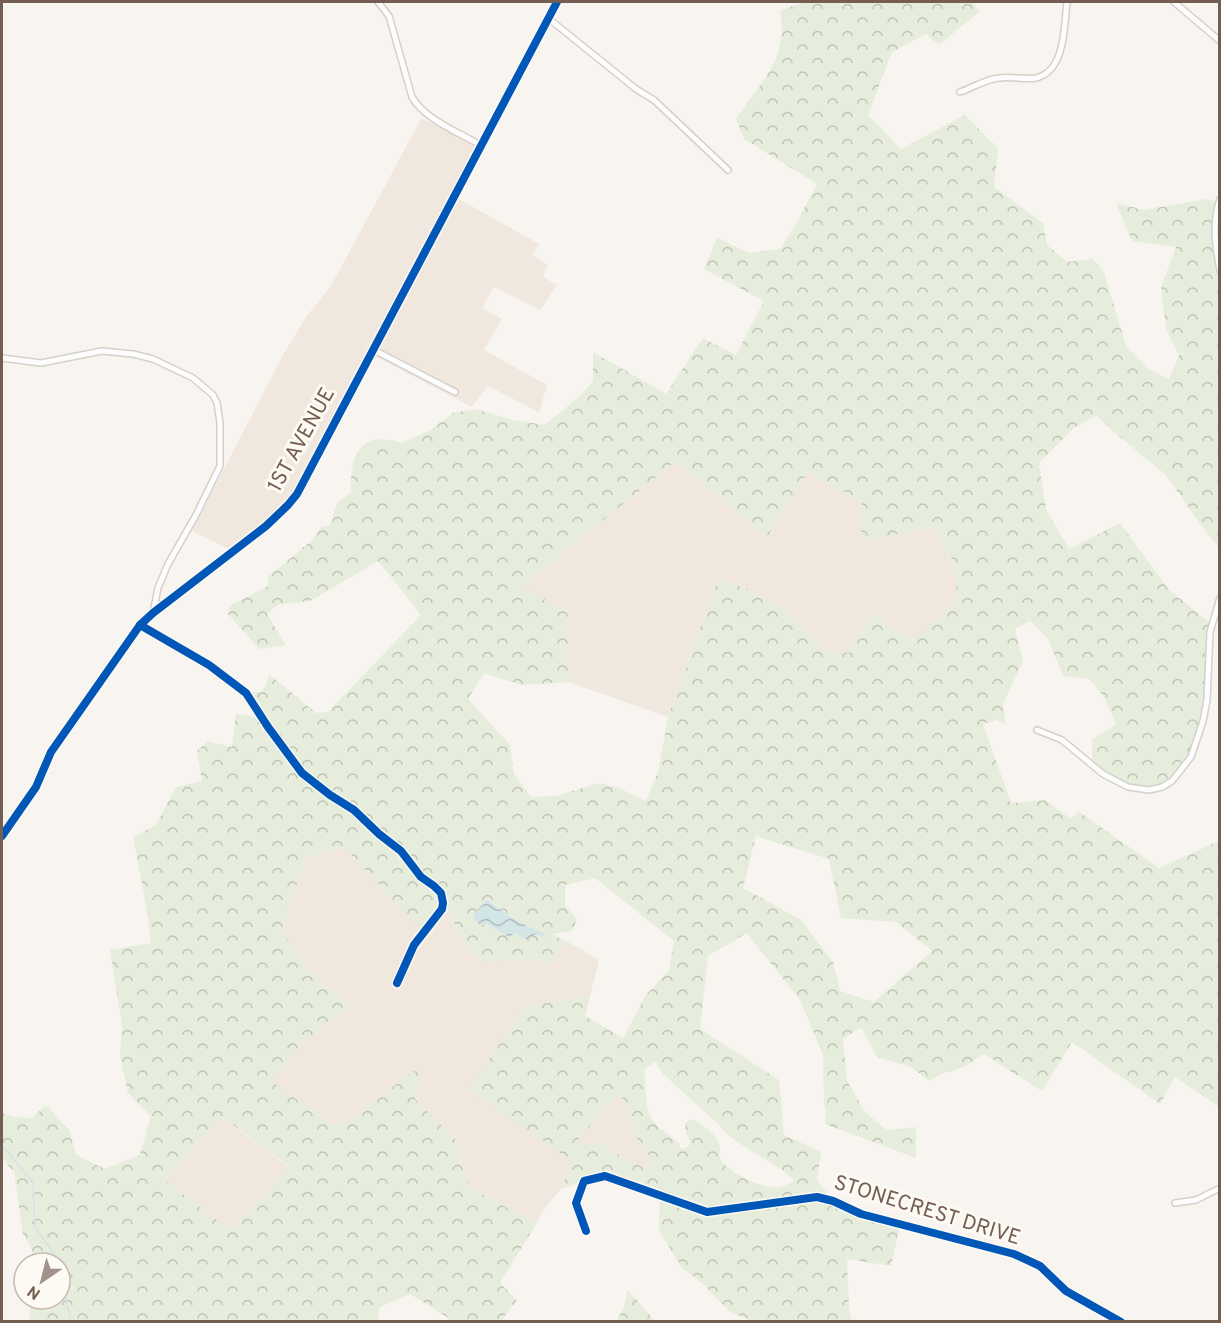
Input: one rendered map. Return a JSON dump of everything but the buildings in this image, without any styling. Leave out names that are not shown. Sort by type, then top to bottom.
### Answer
[{"type":"street","points":[[378,2],[389,16],[416,104],[424,112],[482,146]]},
{"type":"street","name":"1ST AVENUE","points":[[2,836],[36,787],[51,752],[140,625],[153,612],[266,526],[297,494],[557,2]]},
{"type":"street","points":[[960,92],[992,79],[1032,79],[1049,72],[1061,49],[1066,2]]},
{"type":"street","points":[[1174,2],[1220,41]]},
{"type":"street","points":[[548,18],[636,89],[654,100],[728,170]]},
{"type":"street","points":[[1220,199],[1214,229],[1220,270]]},
{"type":"street","points":[[372,349],[455,392]]},
{"type":"street","points":[[2,358],[41,363],[102,351],[133,354],[153,359],[193,378],[218,402],[221,433],[220,466],[201,507],[168,564],[158,588],[153,612]]},
{"type":"street","points":[[1037,730],[1062,740],[1103,774],[1128,787],[1149,790],[1162,787],[1172,781],[1191,757],[1203,721],[1207,700],[1210,632],[1220,598]]},
{"type":"street","points":[[140,625],[209,666],[246,693],[267,727],[302,773],[354,810],[405,855],[421,878],[434,885],[441,894],[442,909],[414,945],[397,983]]},
{"type":"street","name":"STONECREST DRIVE","points":[[586,1231],[576,1203],[584,1180],[605,1176],[639,1186],[707,1212],[817,1197],[861,1214],[1014,1254],[1040,1266],[1066,1291],[1121,1322]]},
{"type":"street","points":[[1175,1203],[1196,1200],[1220,1188]]},
{"type":"shaded area","points":[[421,119],[450,129],[477,144],[450,194],[539,244],[532,255],[548,265],[543,277],[557,285],[540,310],[494,287],[482,308],[502,319],[484,350],[547,385],[539,412],[488,386],[472,407],[367,352],[301,481],[288,500],[260,527],[229,549],[192,531],[283,355],[306,317],[337,275]]},
{"type":"shaded area","points":[[676,461],[767,537],[808,472],[862,502],[861,541],[934,527],[955,566],[957,602],[914,640],[896,631],[871,612],[849,653],[824,650],[785,610],[718,579],[668,717],[569,682],[568,613],[521,587]]},
{"type":"shaded area","points":[[344,847],[423,931],[443,903],[469,951],[512,959],[536,959],[552,965],[554,954],[565,943],[585,951],[599,961],[590,996],[526,1006],[572,1161],[561,1189],[544,1209],[536,1224],[470,1187],[459,1158],[456,1140],[415,1099],[421,1079],[412,1072],[353,1118],[332,1125],[270,1081],[297,1048],[349,1005],[305,969],[282,929],[306,857]]},
{"type":"shaded area","points":[[620,1090],[640,1146],[653,1158],[646,1169],[604,1144],[575,1143]]},
{"type":"shaded area","points":[[220,1116],[290,1168],[231,1231],[165,1180]]},
{"type":"green space","points":[[804,2],[972,2],[980,11],[939,45],[926,34],[892,52],[868,115],[901,149],[965,115],[998,149],[994,187],[1043,223],[1047,245],[1067,262],[1093,259],[1104,272],[1126,346],[1149,369],[1169,379],[1179,355],[1166,329],[1161,287],[1176,247],[1132,241],[1116,203],[1144,210],[1206,199],[1218,202],[1216,211],[1220,270],[1219,548],[1166,475],[1096,415],[1074,428],[1039,463],[1046,510],[1069,549],[1120,523],[1169,590],[1212,624],[1206,700],[1192,753],[1179,774],[1161,786],[1132,788],[1092,766],[1092,740],[1116,724],[1105,699],[1090,679],[1063,676],[1048,639],[1030,621],[1015,629],[1023,661],[1003,704],[1006,725],[996,720],[983,724],[1011,803],[1045,800],[1071,819],[1078,811],[1159,868],[1219,841],[1219,1107],[1175,1077],[1160,1104],[1072,1042],[1042,1091],[984,1054],[964,1067],[941,1074],[929,1081],[911,1067],[877,1057],[861,1027],[843,1039],[847,1081],[865,1112],[887,1130],[916,1127],[916,1158],[825,1124],[823,1055],[800,1000],[747,933],[708,956],[700,1029],[779,1080],[784,1135],[821,1152],[817,1180],[833,1201],[847,1209],[900,1225],[891,1266],[847,1259],[849,1309],[852,1321],[751,1321],[729,1311],[702,1283],[682,1268],[659,1230],[660,1195],[605,1176],[561,1189],[572,1161],[468,1089],[526,1006],[590,996],[585,1016],[623,1038],[646,995],[669,970],[674,941],[595,878],[565,885],[565,906],[577,919],[572,931],[552,934],[585,951],[565,943],[554,954],[552,965],[536,959],[485,962],[469,951],[444,904],[423,932],[344,847],[306,857],[282,929],[305,969],[349,1005],[297,1048],[271,1081],[332,1125],[353,1118],[412,1072],[417,1071],[421,1079],[415,1099],[456,1140],[459,1158],[470,1187],[536,1224],[500,1283],[517,1300],[501,1321],[450,1321],[410,1294],[380,1307],[377,1321],[29,1321],[30,1311],[72,1311],[72,1251],[32,1251],[23,1234],[14,1172],[2,1158],[2,1113],[14,1117],[32,1118],[46,1105],[69,1130],[76,1155],[105,1169],[140,1155],[151,1116],[128,1093],[120,1056],[122,1025],[110,950],[151,943],[133,837],[156,825],[176,787],[202,781],[197,751],[208,741],[232,747],[236,714],[247,715],[267,723],[250,692],[261,692],[269,674],[316,713],[328,712],[421,615],[378,561],[310,601],[279,604],[267,614],[286,645],[259,649],[228,614],[229,606],[268,586],[268,577],[311,541],[322,526],[330,526],[337,503],[351,492],[355,457],[366,443],[387,440],[401,443],[429,431],[453,413],[476,409],[512,420],[545,425],[581,395],[593,381],[593,352],[666,394],[703,338],[736,355],[764,301],[704,269],[717,238],[749,253],[780,249],[817,184],[744,139],[736,119],[771,69],[780,43],[780,10]],"holes":[[[676,461],[767,537],[808,472],[862,502],[861,541],[934,527],[955,565],[957,602],[914,639],[896,631],[871,612],[849,653],[824,650],[785,610],[748,589],[718,579],[668,717],[658,772],[646,801],[619,788],[599,783],[556,796],[531,797],[514,774],[510,745],[468,699],[484,673],[522,685],[569,682],[568,613],[522,586]],[[756,836],[829,859],[841,918],[896,922],[932,951],[874,1002],[840,991],[833,962],[801,920],[743,888]],[[493,903],[519,922],[545,934],[546,938],[536,933],[531,937],[513,933],[509,936],[487,924],[480,925],[476,921]],[[655,1062],[663,1074],[726,1133],[776,1166],[794,1181],[783,1187],[775,1188],[758,1184],[739,1175],[721,1160],[719,1143],[713,1135],[701,1124],[691,1119],[685,1123],[689,1146],[682,1149],[679,1147],[680,1144],[654,1122],[648,1110],[644,1069]],[[620,1091],[640,1146],[652,1158],[646,1169],[604,1144],[575,1143]],[[221,1116],[290,1167],[231,1231],[165,1180]]]},
{"type":"green space","points":[[628,1290],[655,1321],[617,1321]]},
{"type":"water","points":[[487,900],[519,922],[545,934],[547,938],[536,934],[528,939],[519,937],[516,933],[509,937],[487,924],[480,925],[474,919],[474,914]]},
{"type":"waterway","points":[[2,1145],[33,1183],[35,1227],[52,1251]]},
{"type":"waterway","points":[[69,1311],[71,1322]]},
{"type":"cycle path","points":[[2,836],[36,787],[51,752],[140,625],[266,526],[297,494],[557,2]]},
{"type":"cycle path","points":[[140,625],[209,665],[246,693],[302,773],[354,810],[401,851],[421,877],[441,893],[442,909],[414,945],[397,983]]},
{"type":"cycle path","points":[[586,1231],[576,1203],[584,1181],[605,1176],[707,1212],[817,1197],[833,1201],[861,1214],[1014,1254],[1040,1266],[1066,1291],[1121,1322]]}]
